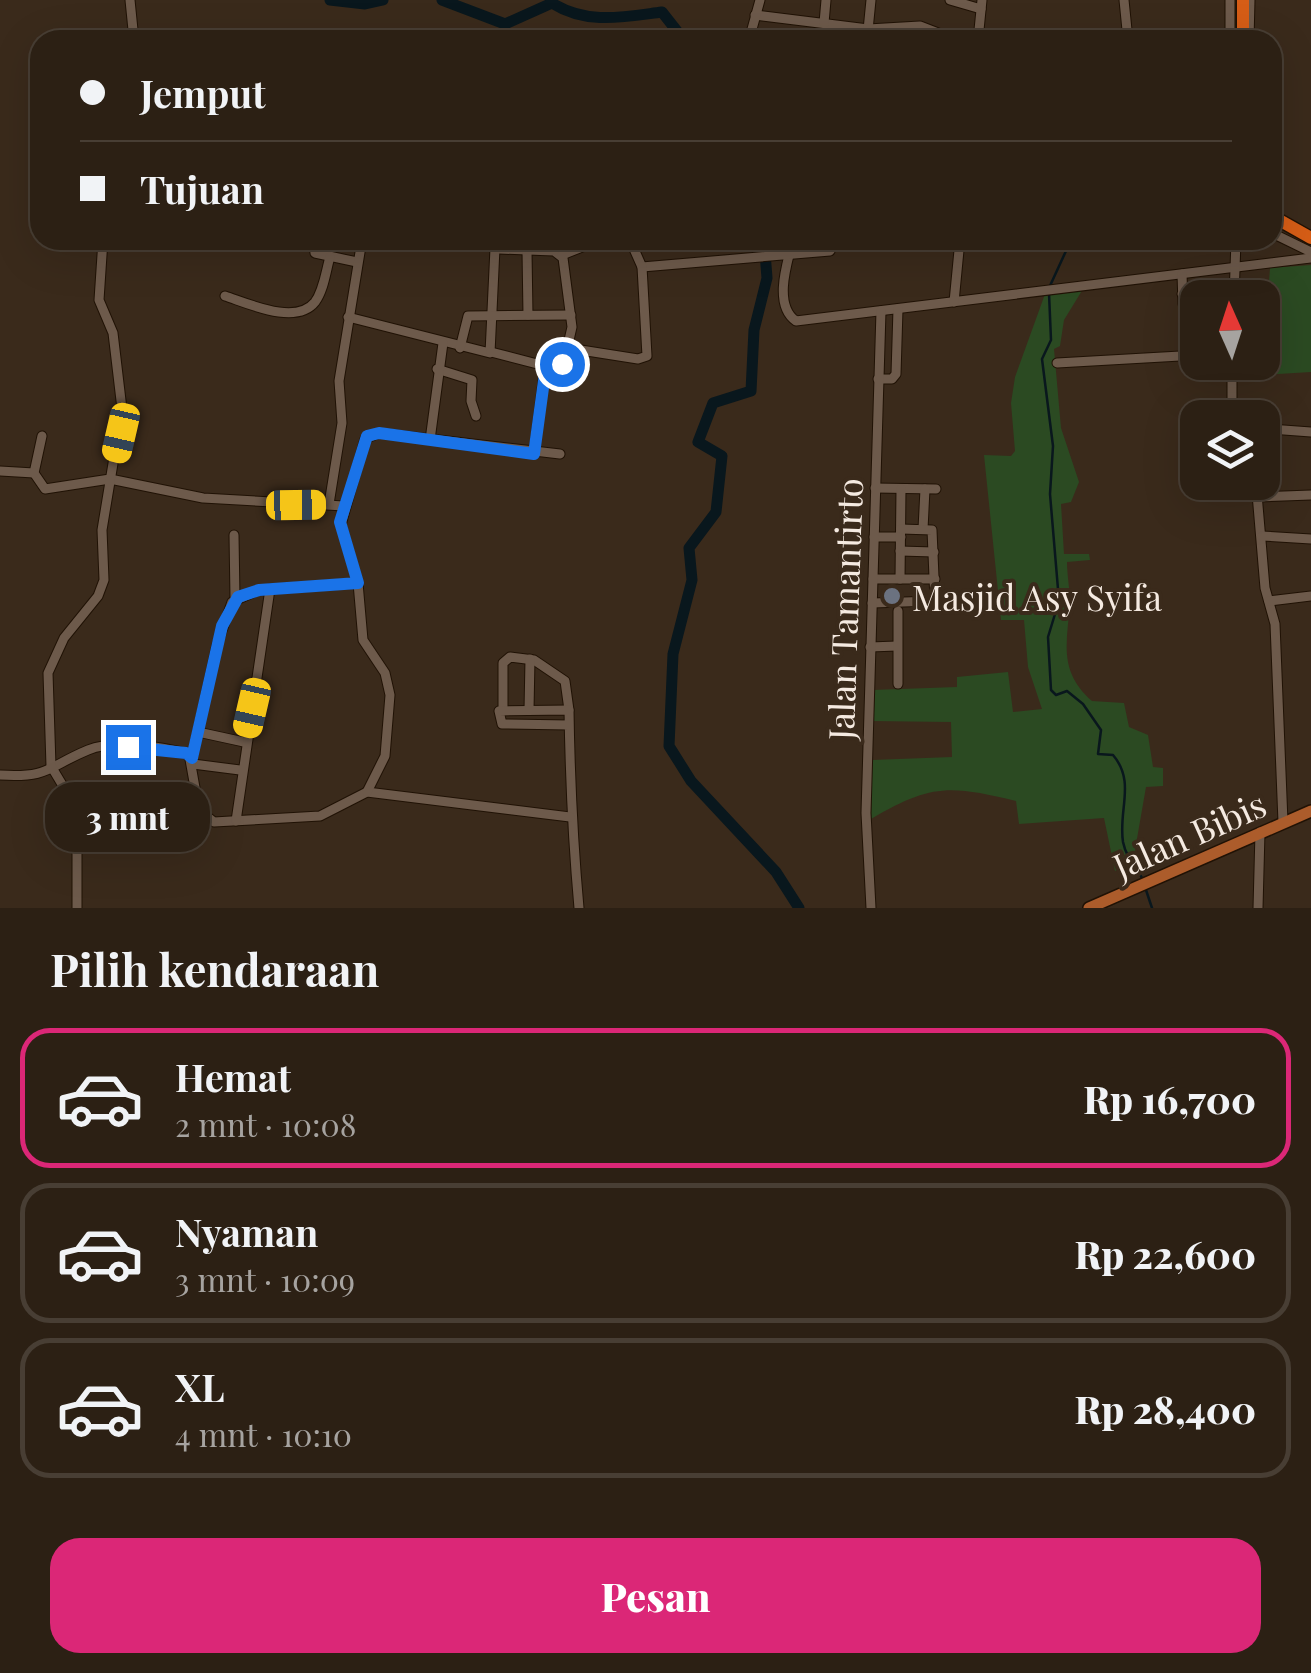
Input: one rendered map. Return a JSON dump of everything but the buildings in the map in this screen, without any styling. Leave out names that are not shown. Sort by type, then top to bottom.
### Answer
[{"type":"highway","points":[[1232,0],[1232,30]]},
{"type":"highway","points":[[1246,0],[1246,30]]},
{"type":"highway","points":[[1282,218],[1311,236]]},
{"type":"highway","points":[[1282,236],[1311,252]]},
{"type":"main road","name":"Jalan Bibis","points":[[1089,908],[1311,811]]},
{"type":"street","points":[[130,0],[133,30]]},
{"type":"street","points":[[752,30],[760,0]]},
{"type":"street","points":[[824,24],[826,0]]},
{"type":"street","points":[[868,30],[871,0]]},
{"type":"street","points":[[950,0],[982,5],[979,30]]},
{"type":"street","points":[[1124,0],[1127,30]]},
{"type":"street","points":[[755,15],[850,30]]},
{"type":"street","points":[[894,30],[920,26],[930,30]]},
{"type":"street","points":[[77,908],[77,852],[87,826],[54,771],[48,673],[64,638],[98,596],[104,580],[102,530],[122,409],[113,333],[99,300],[102,250]]},
{"type":"street","points":[[314,250],[357,262]]},
{"type":"street","points":[[329,504],[339,456],[342,408],[338,388],[360,250]]},
{"type":"street","points":[[490,352],[495,250]]},
{"type":"street","points":[[528,315],[535,250]]},
{"type":"street","points":[[545,250],[562,255],[575,250]]},
{"type":"street","points":[[568,348],[638,359],[648,356],[642,267],[634,250]]},
{"type":"street","points":[[642,267],[790,252],[826,254],[829,250]]},
{"type":"street","points":[[954,302],[959,250]]},
{"type":"street","points":[[1234,280],[1236,250]]},
{"type":"street","points":[[790,252],[784,297],[793,320],[1235,268],[1311,252]]},
{"type":"street","points":[[348,317],[460,348],[546,366],[562,364],[568,348],[571,315],[562,255]]},
{"type":"street","points":[[225,296],[280,311],[302,310],[316,300],[330,257]]},
{"type":"street","points":[[1182,274],[1182,280]]},
{"type":"street","points":[[878,379],[892,379],[896,374],[898,309]]},
{"type":"street","name":"Jalan Tamantirto","points":[[871,908],[866,813],[881,311]]},
{"type":"street","points":[[460,348],[466,317],[571,315]]},
{"type":"street","points":[[430,440],[443,343]]},
{"type":"street","points":[[1057,363],[1180,355]]},
{"type":"street","points":[[534,454],[546,366]]},
{"type":"street","points":[[437,369],[472,380],[471,400],[476,416]]},
{"type":"street","points":[[1280,430],[1311,432]]},
{"type":"street","points":[[368,792],[385,756],[390,700],[385,673],[364,640],[358,583],[342,531],[344,506],[367,436],[379,433],[560,454]]},
{"type":"street","points":[[42,436],[34,473],[45,489],[110,479],[167,487],[202,498],[344,506]]},
{"type":"street","points":[[0,470],[34,473]]},
{"type":"street","points":[[875,488],[930,489],[924,529]]},
{"type":"street","points":[[900,579],[901,488]]},
{"type":"street","points":[[1280,496],[1311,495]]},
{"type":"street","points":[[1258,500],[1275,624],[1283,822]]},
{"type":"street","points":[[872,603],[934,603],[935,578],[932,530],[874,537]]},
{"type":"street","points":[[234,535],[235,599],[217,645],[193,761],[203,817],[214,822],[320,816],[368,792],[570,818]]},
{"type":"street","points":[[1262,536],[1311,538]]},
{"type":"street","points":[[900,551],[934,552]]},
{"type":"street","points":[[873,580],[935,578]]},
{"type":"street","points":[[235,599],[270,590],[358,583]]},
{"type":"street","points":[[236,821],[244,742],[270,590]]},
{"type":"street","points":[[1269,601],[1311,596]]},
{"type":"street","points":[[898,611],[898,684]]},
{"type":"street","points":[[870,647],[897,646]]},
{"type":"street","points":[[569,725],[504,725],[499,712],[503,710],[504,660],[510,656],[530,659],[565,681],[569,725],[570,818],[579,908]]},
{"type":"street","points":[[529,710],[530,659]]},
{"type":"street","points":[[503,710],[568,710]]},
{"type":"street","points":[[198,732],[244,742]]},
{"type":"street","points":[[0,775],[42,775],[89,749],[108,746],[186,753],[193,761],[240,770]]},
{"type":"street","points":[[1258,908],[1260,832]]},
{"type":"green space","points":[[1311,265],[1311,372],[1280,374],[1280,280],[1269,280],[1270,268]]},
{"type":"green space","points":[[1083,289],[1064,320],[1060,346],[1054,349],[1061,428],[1079,482],[1071,502],[1061,504],[1064,554],[1089,554],[1090,560],[1067,562],[1067,656],[1074,679],[1092,701],[1124,703],[1129,727],[1148,735],[1153,767],[1163,768],[1163,786],[1146,787],[1135,850],[1139,862],[1115,871],[1104,818],[1019,824],[1016,801],[956,790],[910,799],[871,819],[872,760],[952,757],[951,722],[870,721],[872,690],[957,687],[957,677],[1008,672],[1013,712],[1042,709],[1028,667],[1024,620],[1001,620],[984,455],[1011,456],[1015,451],[1011,403],[1015,377],[1045,294]]},
{"type":"waterway","points":[[330,0],[365,4],[383,0]]},
{"type":"waterway","points":[[442,0],[505,24],[552,3],[592,17],[662,12],[676,30]]},
{"type":"waterway","points":[[765,250],[767,278],[754,330],[751,391],[713,403],[698,442],[722,456],[716,512],[689,548],[692,580],[673,654],[669,746],[691,781],[776,872],[799,908]]},
{"type":"waterway","points":[[1049,288],[1066,250]]},
{"type":"waterway","points":[[1049,293],[1051,340],[1042,359],[1053,446],[1050,494],[1059,601],[1048,637],[1051,690],[1056,695],[1067,691],[1083,704],[1101,730],[1098,754],[1113,755],[1120,765],[1125,786],[1123,842],[1142,878]]},
{"type":"waterway","points":[[1146,890],[1152,908]]},
{"type":"place","name":"Masjid Asy Syifa","points":[[892,596]]},
{"type":"route","points":[[128,747],[186,753],[192,758],[222,626],[238,597],[259,590],[358,583],[340,522],[367,436],[379,433],[534,454],[536,414],[546,366],[562,364]]}]
